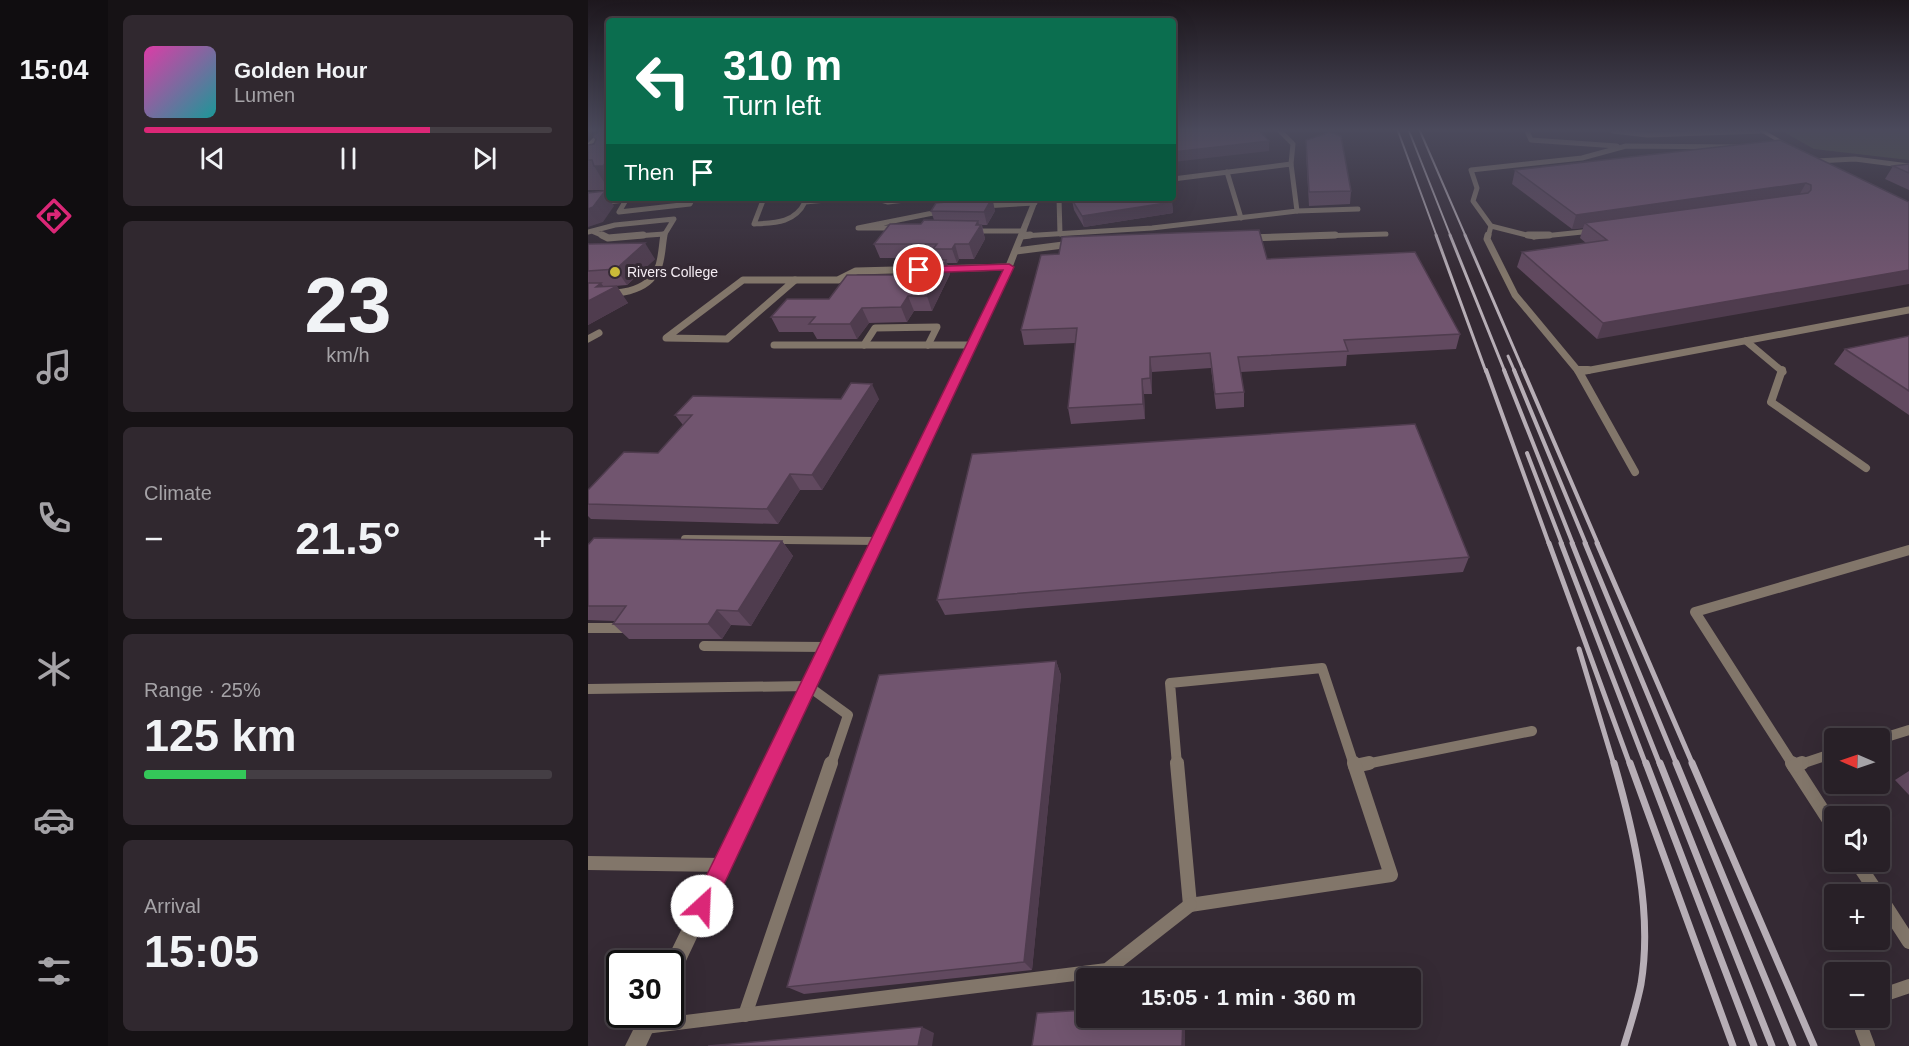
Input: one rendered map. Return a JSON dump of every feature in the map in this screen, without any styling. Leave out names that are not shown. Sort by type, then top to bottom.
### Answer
[{"type":"street","points":[[681,950],[1009,267],[1036,201]]},
{"type":"street","points":[[635,1046],[644,1028]]},
{"type":"lane","points":[[1229,180],[1241,218]]},
{"type":"lane","points":[[1293,180],[1297,211]]},
{"type":"lane","points":[[1475,180],[1478,188],[1473,201],[1491,226],[1534,237],[1604,230]]},
{"type":"lane","points":[[588,195],[606,194]]},
{"type":"lane","points":[[588,204],[616,201]]},
{"type":"lane","points":[[625,201],[619,212],[690,204],[692,201]]},
{"type":"lane","points":[[763,201],[754,224],[782,222],[800,213],[805,201]]},
{"type":"lane","points":[[976,206],[1026,201]]},
{"type":"lane","points":[[1059,201],[1060,234]]},
{"type":"lane","points":[[902,228],[858,228],[956,209]]},
{"type":"lane","points":[[967,230],[1060,234],[1297,211],[1358,209]]},
{"type":"lane","points":[[588,294],[623,294],[641,286],[658,269],[664,234],[674,219],[615,225],[591,232]]},
{"type":"lane","points":[[1491,226],[1487,239],[1515,295],[1579,372],[1635,472]]},
{"type":"lane","points":[[591,232],[608,238],[664,234]]},
{"type":"lane","points":[[1244,238],[1386,234]]},
{"type":"lane","points":[[619,243],[628,236]]},
{"type":"lane","points":[[1016,250],[1079,244]]},
{"type":"lane","points":[[795,280],[727,339],[666,338],[743,280],[795,280],[838,280],[856,271],[1009,267]]},
{"type":"lane","points":[[1579,372],[1909,310]]},
{"type":"lane","points":[[864,345],[875,328],[938,327],[928,345]]},
{"type":"lane","points":[[588,339],[599,333]]},
{"type":"lane","points":[[1746,341],[1783,371],[1771,402],[1866,468]]},
{"type":"lane","points":[[774,345],[972,345]]},
{"type":"lane","points":[[670,539],[878,541]]},
{"type":"lane","points":[[1824,812],[1695,612],[1909,550]]},
{"type":"lane","points":[[588,628],[626,628]]},
{"type":"lane","points":[[704,646],[827,646]]},
{"type":"lane","points":[[684,1019],[745,1015],[1107,970],[1190,905],[1391,875],[1322,668],[1170,683],[1190,905]]},
{"type":"lane","points":[[588,689],[808,686],[848,715],[745,1015]]},
{"type":"lane","points":[[1890,736],[1909,730]]},
{"type":"lane","points":[[1355,766],[1532,731]]},
{"type":"lane","points":[[1794,766],[1824,756]]},
{"type":"lane","points":[[588,863],[722,865]]},
{"type":"lane","points":[[1890,912],[1909,942]]},
{"type":"lane","points":[[1890,993],[1909,986]]},
{"type":"lane","points":[[1862,1028],[1868,1046]]},
{"type":"building","points":[[1308,180],[1349,180],[1351,191],[1309,192]]},
{"type":"building","points":[[1528,180],[1863,180],[1909,202],[1909,270],[1603,323],[1522,252],[1607,240],[1585,223],[1808,193],[1811,185],[1806,183],[1576,215]]},
{"type":"building","points":[[605,191],[593,207],[588,209],[588,193]]},
{"type":"building","points":[[990,201],[984,212],[931,211],[936,203]]},
{"type":"building","points":[[1073,201],[1172,202],[1082,216]]},
{"type":"building","points":[[924,220],[978,221],[976,225],[981,225],[969,244],[955,244],[952,249],[933,249],[937,244],[874,244],[890,224],[921,224]]},
{"type":"building","points":[[1259,230],[1267,259],[1415,252],[1460,334],[1344,340],[1348,351],[1238,357],[1244,392],[1215,394],[1210,353],[1150,357],[1150,378],[1142,379],[1143,404],[1068,408],[1077,328],[1021,330],[1041,255],[1059,254],[1062,237]]},
{"type":"building","points":[[645,243],[616,269],[588,271],[588,244]]},
{"type":"building","points":[[926,260],[946,260],[927,296],[908,296],[901,307],[862,308],[850,324],[809,324],[815,317],[771,317],[787,299],[829,299],[847,275],[916,275]]},
{"type":"building","points":[[588,283],[601,283],[596,287],[617,286],[588,301]]},
{"type":"building","points":[[1909,336],[1909,391],[1845,349]]},
{"type":"building","points":[[851,383],[872,384],[812,475],[790,474],[767,509],[588,504],[588,490],[624,452],[658,453],[692,415],[675,415],[693,396],[841,399]]},
{"type":"building","points":[[1415,424],[1469,557],[937,600],[972,454]]},
{"type":"building","points":[[594,538],[782,541],[738,611],[717,610],[708,624],[613,624],[626,606],[588,606],[588,545]]},
{"type":"building","points":[[1056,661],[1024,962],[787,987],[879,675]]},
{"type":"building","points":[[1076,1011],[1076,1028],[1183,1028],[1182,1046],[1032,1046],[1037,1013]]},
{"type":"building","points":[[922,1027],[918,1046],[708,1046]]},
{"type":"railway","points":[[1416,180],[1437,237]]},
{"type":"railway","points":[[1428,180],[1451,237]]},
{"type":"railway","points":[[1441,180],[1466,237]]},
{"type":"railway","points":[[1436,235],[1486,372]]},
{"type":"railway","points":[[1450,235],[1505,372]]},
{"type":"railway","points":[[1465,235],[1524,372]]},
{"type":"railway","points":[[1508,356],[1515,372]]},
{"type":"railway","points":[[1486,370],[1549,544]]},
{"type":"railway","points":[[1504,370],[1573,544]]},
{"type":"railway","points":[[1514,370],[1586,544]]},
{"type":"railway","points":[[1523,370],[1598,544]]},
{"type":"railway","points":[[1527,453],[1562,544]]},
{"type":"railway","points":[[1549,543],[1630,765]]},
{"type":"railway","points":[[1561,543],[1646,765]]},
{"type":"railway","points":[[1572,543],[1660,765]]},
{"type":"railway","points":[[1585,543],[1677,765]]},
{"type":"railway","points":[[1597,543],[1693,765]]},
{"type":"railway","points":[[1579,649],[1614,765]]},
{"type":"railway","points":[[1614,763],[1640,873],[1645,929],[1641,984],[1624,1046]]},
{"type":"railway","points":[[1630,763],[1733,1046]]},
{"type":"railway","points":[[1646,763],[1754,1046]]},
{"type":"railway","points":[[1660,763],[1772,1046]]},
{"type":"railway","points":[[1676,763],[1793,1046]]},
{"type":"railway","points":[[1692,763],[1814,1046]]},
{"type":"place","name":"Rivers College","points":[[615,272]]},
{"type":"route","points":[[702,906],[1009,267],[919,270]]}]
